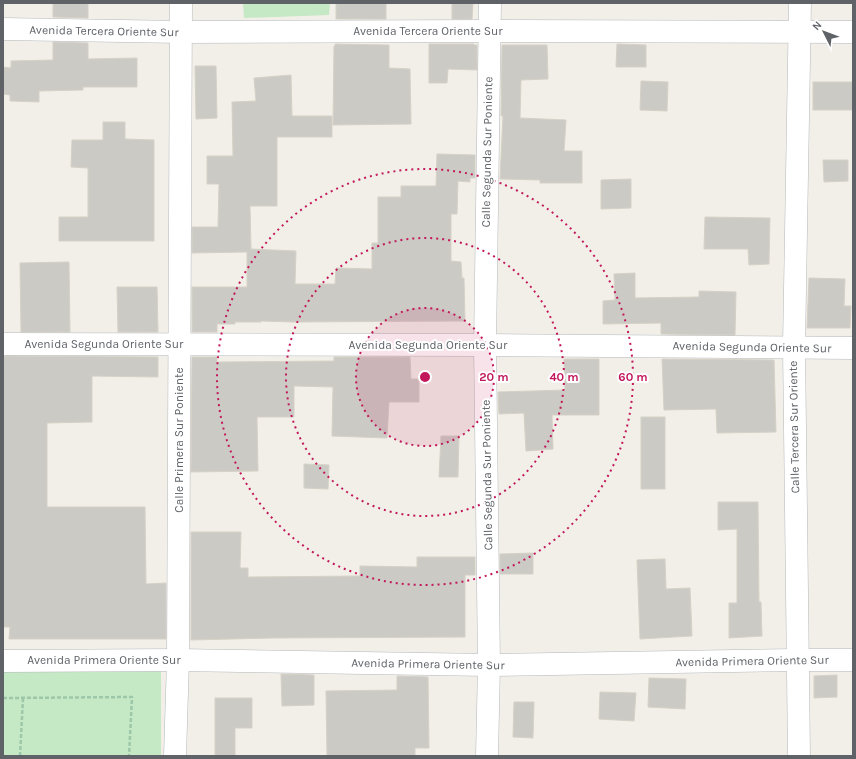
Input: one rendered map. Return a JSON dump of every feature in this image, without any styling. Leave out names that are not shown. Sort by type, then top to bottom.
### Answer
[{"type":"street","name":"Calle Primera Sur Poniente","points":[[175,756],[178,660],[181,3]]},
{"type":"street","name":"Calle Segunda Sur Poniente","points":[[487,756],[489,665],[485,345],[490,3]]},
{"type":"street","name":"Calle Tercera Sur Oriente","points":[[799,756],[794,347],[800,3]]},
{"type":"street","name":"Avenida Tercera Oriente Sur","points":[[3,29],[181,32],[489,30],[853,32]]},
{"type":"street","name":"Avenida Segunda Oriente Sur","points":[[3,344],[485,345],[853,348]]},
{"type":"street","name":"Avenida Primera Oriente Sur","points":[[3,661],[178,660],[489,665],[853,660]]},
{"type":"path","points":[[3,698],[132,697],[130,756]]},
{"type":"path","points":[[20,756],[23,698]]},
{"type":"green space","points":[[243,3],[330,3],[329,15],[244,18]]},
{"type":"green space","points":[[3,670],[161,670],[161,756],[3,756]]},
{"type":"building","points":[[53,3],[88,3],[88,18],[53,17]]},
{"type":"building","points":[[336,3],[386,3],[386,19],[336,19]]},
{"type":"building","points":[[452,3],[473,3],[472,19],[452,19]]},
{"type":"building","points":[[53,42],[88,43],[88,59],[137,58],[137,87],[83,87],[83,90],[39,91],[39,102],[10,101],[10,95],[3,94],[3,67],[11,68],[11,61],[53,60]]},
{"type":"building","points":[[335,44],[389,45],[389,68],[410,69],[411,124],[333,125]]},
{"type":"building","points":[[429,44],[477,45],[477,70],[448,69],[447,83],[429,83]]},
{"type":"building","points":[[617,44],[646,45],[646,67],[616,67]]},
{"type":"building","points":[[502,45],[547,45],[548,79],[521,80],[520,118],[566,120],[564,151],[582,151],[582,183],[540,183],[540,180],[500,179],[503,116],[501,116]]},
{"type":"building","points":[[195,66],[216,66],[217,118],[196,119]]},
{"type":"building","points":[[291,75],[292,116],[332,116],[332,137],[277,137],[277,206],[250,206],[251,249],[296,251],[295,284],[335,284],[336,268],[372,269],[372,243],[378,243],[378,197],[401,197],[401,186],[436,186],[437,154],[475,155],[475,178],[470,178],[470,182],[458,181],[457,214],[451,214],[451,261],[461,262],[462,278],[464,278],[465,321],[235,322],[235,324],[217,324],[217,332],[192,332],[192,287],[247,287],[247,252],[192,253],[192,227],[218,227],[219,184],[207,184],[207,156],[233,156],[232,102],[256,101],[254,78]]},
{"type":"building","points":[[641,81],[668,82],[667,111],[640,110]]},
{"type":"building","points":[[813,82],[853,82],[853,110],[813,110]]},
{"type":"building","points":[[103,122],[125,122],[125,139],[154,140],[154,241],[59,241],[59,217],[88,217],[88,168],[71,167],[72,140],[103,140]]},
{"type":"building","points":[[823,160],[848,160],[848,181],[824,182]]},
{"type":"building","points":[[631,179],[631,208],[601,209],[601,180]]},
{"type":"building","points":[[705,217],[770,218],[769,264],[749,265],[748,249],[704,249]]},
{"type":"building","points":[[69,262],[70,332],[21,332],[20,263]]},
{"type":"building","points":[[635,273],[635,298],[699,297],[699,291],[736,292],[735,335],[661,334],[661,323],[603,324],[603,301],[615,300],[614,274]]},
{"type":"building","points":[[809,278],[845,279],[844,306],[851,306],[850,328],[807,328]]},
{"type":"building","points":[[117,287],[157,287],[158,332],[118,332]]},
{"type":"building","points":[[3,356],[158,357],[158,377],[92,376],[92,422],[47,423],[47,507],[145,507],[146,584],[166,583],[166,639],[9,639],[10,627],[3,627]]},
{"type":"building","points":[[192,357],[217,357],[217,362],[334,361],[334,357],[410,357],[411,379],[419,379],[419,402],[389,402],[387,438],[332,436],[333,387],[294,386],[294,417],[257,417],[258,471],[191,472]]},
{"type":"building","points":[[564,359],[599,359],[599,415],[552,415],[553,449],[526,451],[524,413],[499,414],[498,392],[565,390]]},
{"type":"building","points":[[662,359],[774,360],[776,432],[717,433],[716,409],[664,410]]},
{"type":"building","points":[[641,417],[665,417],[665,489],[641,489]]},
{"type":"building","points":[[441,436],[459,436],[458,477],[439,477]]},
{"type":"building","points":[[304,464],[329,465],[328,489],[304,488]]},
{"type":"building","points":[[718,502],[758,502],[759,602],[761,602],[762,636],[729,638],[729,603],[737,603],[737,529],[718,530]]},
{"type":"building","points":[[191,532],[241,532],[240,568],[248,568],[248,577],[360,576],[360,566],[417,567],[417,557],[475,557],[475,575],[465,575],[465,637],[191,640]]},
{"type":"building","points":[[533,553],[533,574],[500,574],[500,554]]},
{"type":"building","points":[[665,559],[666,589],[690,588],[692,636],[640,639],[637,560]]},
{"type":"building","points":[[281,674],[314,675],[314,705],[282,706]]},
{"type":"building","points":[[837,675],[837,697],[814,698],[814,676]]},
{"type":"building","points":[[397,676],[428,677],[429,748],[415,748],[415,756],[327,756],[326,691],[397,690]]},
{"type":"building","points":[[649,678],[686,679],[685,709],[648,707]]},
{"type":"building","points":[[600,692],[636,693],[634,721],[599,719]]},
{"type":"building","points":[[215,698],[252,698],[252,728],[235,728],[235,756],[215,756]]},
{"type":"building","points":[[514,702],[534,702],[533,738],[513,737]]}]
